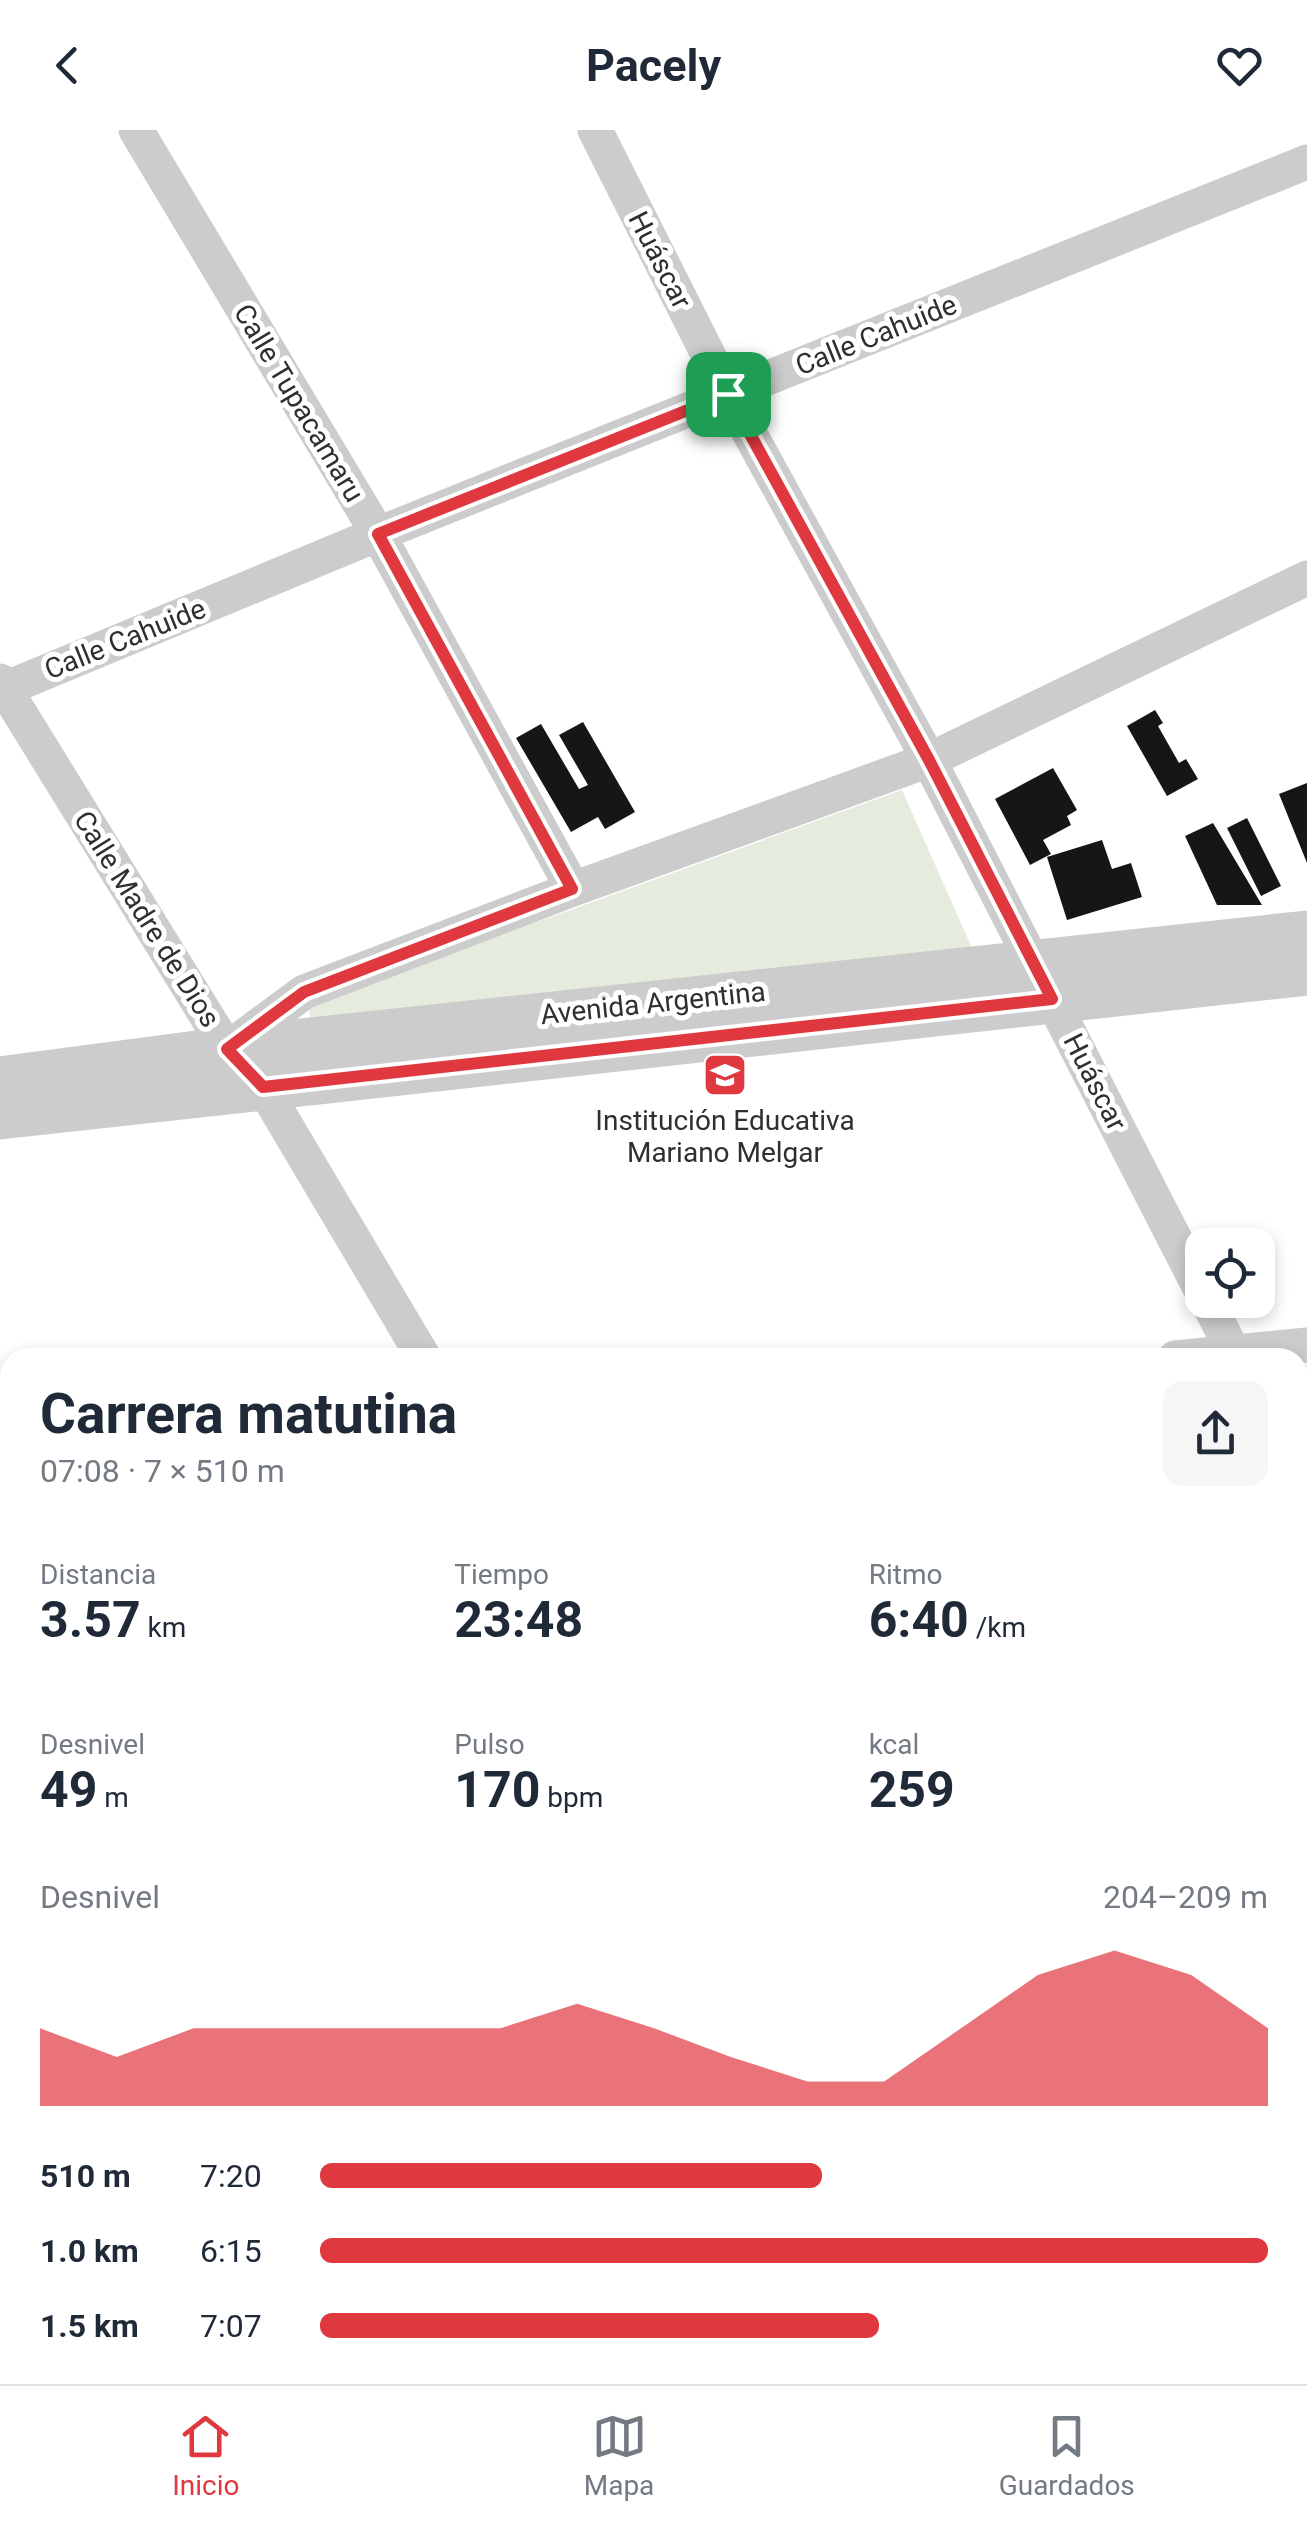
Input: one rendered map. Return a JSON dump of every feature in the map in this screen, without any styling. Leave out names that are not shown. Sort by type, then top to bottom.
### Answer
[{"type":"street","name":"Calle Tupacamaru","points":[[136,130],[378,534],[572,889]]},
{"type":"street","name":"Huáscar","points":[[595,130],[728,394],[929,760],[1185,1259]]},
{"type":"street","name":"Calle Cahuide","points":[[2,687],[1307,162]]},
{"type":"street","points":[[227,1049],[304,992],[572,889],[929,760],[1307,578]]},
{"type":"street","name":"Calle Madre de Dios","points":[[2,687],[227,1049],[263,1087],[418,1348]]},
{"type":"street","name":"Avenida Argentina","points":[[18,1096],[263,1087],[1043,980],[1307,933]]},
{"type":"street","name":"Avenida Argentina","points":[[18,1096],[227,1049],[1043,980],[1307,973]]},
{"type":"street","points":[[1215,1318],[1231,1348]]},
{"type":"street","points":[[1278,1348],[1307,1344]]},
{"type":"shaded area","points":[[902,790],[972,948],[309,1027],[310,1004]]},
{"type":"building","points":[[1155,710],[1163,723],[1158,726],[1179,763],[1186,759],[1198,779],[1167,796],[1127,726]]},
{"type":"building","points":[[583,722],[635,812],[605,829],[598,817],[571,832],[516,738],[541,724],[579,789],[588,785],[559,735]]},
{"type":"building","points":[[1053,768],[1077,810],[1067,816],[1071,825],[1043,840],[1051,854],[1030,865],[995,799]]},
{"type":"building","points":[[1307,783],[1307,863],[1279,794]]},
{"type":"building","points":[[1247,818],[1281,886],[1261,896],[1227,828]]},
{"type":"building","points":[[1213,823],[1262,905],[1217,905],[1185,836]]},
{"type":"building","points":[[1102,840],[1112,869],[1131,863],[1142,897],[1067,920],[1047,857]]},
{"type":"place","name":"Institución Educativa Mariano Melgar","points":[[725,1075]]},
{"type":"route","points":[[728,394],[929,760],[1052,999],[263,1087],[227,1049],[304,992],[572,889],[378,534],[728,394]]}]
